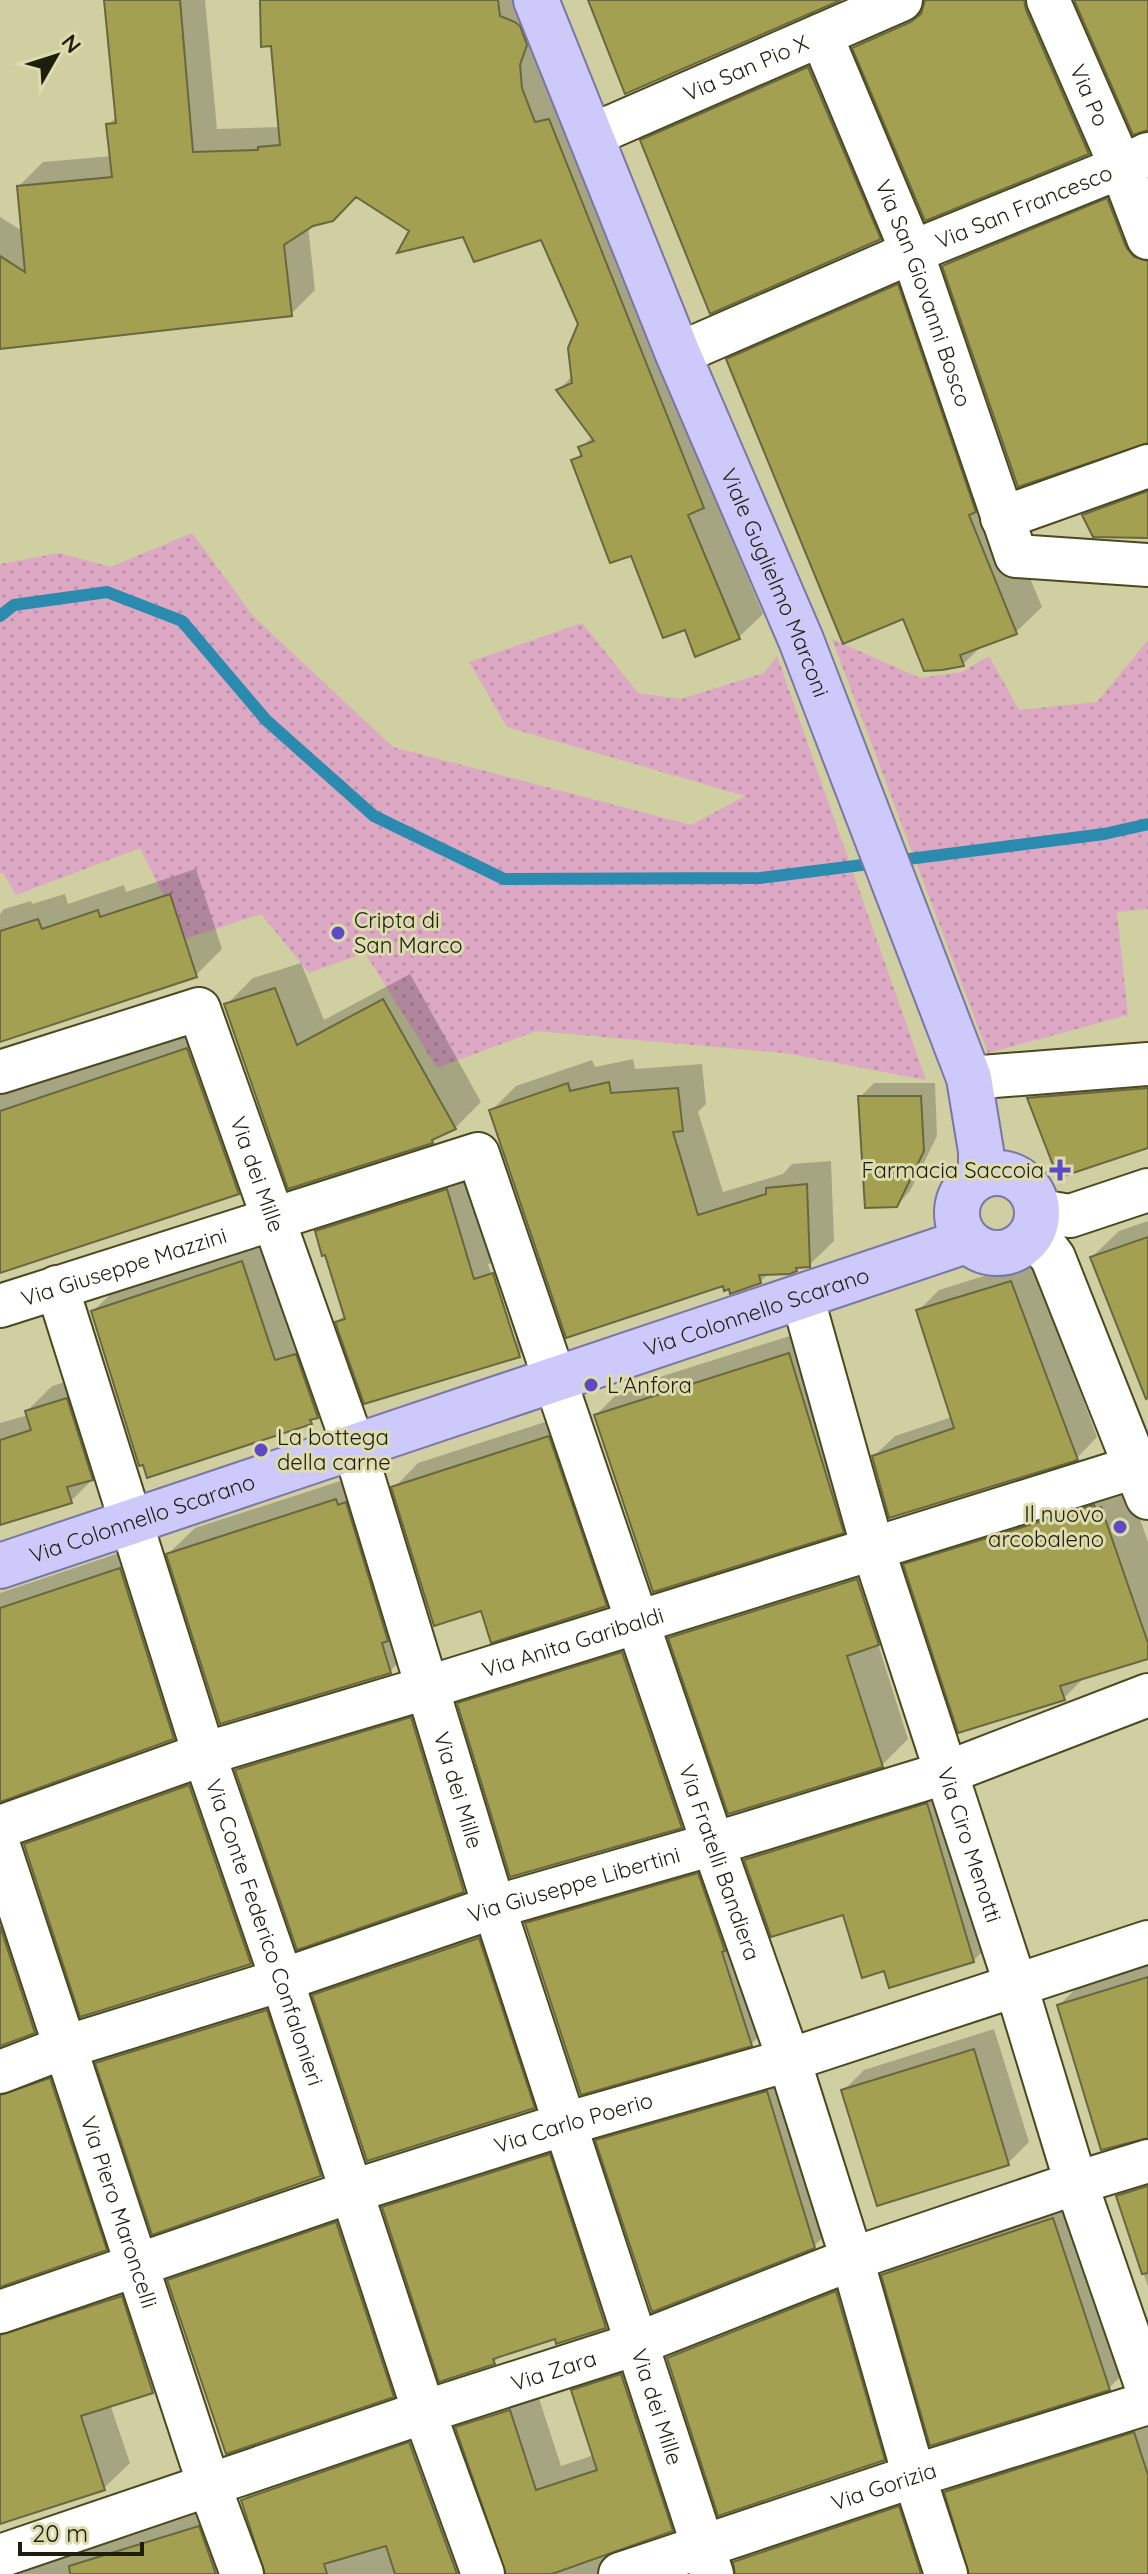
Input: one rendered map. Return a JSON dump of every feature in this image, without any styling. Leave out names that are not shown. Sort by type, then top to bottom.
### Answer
[{"type":"main road","name":"Viale Guglielmo Marconi","points":[[536,0],[678,354],[801,640],[969,1078],[981,1151],[981,1174]]},
{"type":"main road","points":[[1007,1173],[1030,1187],[1036,1222],[1015,1251],[989,1254],[966,1241],[956,1217],[961,1191],[981,1174],[1007,1173]]},
{"type":"main road","name":"Via Colonnello Scarano","points":[[0,1566],[966,1241]]},
{"type":"street","name":"Via San Pio X","points":[[590,136],[901,0]]},
{"type":"street","name":"Via Po","points":[[1048,0],[1135,160],[1148,238]]},
{"type":"street","name":"Via San Giovanni Bosco","points":[[821,35],[912,252],[1016,556],[1148,565]]},
{"type":"street","name":"Via San Francesco","points":[[678,354],[912,252],[1135,160]]},
{"type":"street","points":[[1002,518],[1148,466]]},
{"type":"street","name":"Via dei Mille","points":[[0,1072],[199,1009],[354,1447],[494,1907],[707,2560]]},
{"type":"street","points":[[969,1078],[1148,1064]]},
{"type":"street","name":"Via Giuseppe Mazzini","points":[[0,1306],[478,1154]]},
{"type":"street","name":"Via Fratelli Bandiera","points":[[478,1154],[789,2060],[946,2574]]},
{"type":"street","points":[[1144,1476],[1036,1222],[1070,1216],[1148,1190]]},
{"type":"street","name":"Via Conte Federico Confalonieri","points":[[57,1287],[204,1754],[353,2191],[424,2412],[483,2574]]},
{"type":"street","name":"Via Ciro Menotti","points":[[802,1296],[873,1549],[948,1772],[1076,2183],[1148,2391]]},
{"type":"street","name":"Via Anita Garibaldi","points":[[0,1827],[204,1754],[636,1621],[873,1549],[1144,1476]]},
{"type":"street","name":"Via Giuseppe Libertini","points":[[0,2072],[65,2047],[282,1980],[494,1907],[948,1772],[1148,1695]]},
{"type":"street","name":"Via Piero Maroncelli","points":[[0,1849],[209,2485],[242,2574]]},
{"type":"street","name":"Via Carlo Poerio","points":[[0,2312],[353,2191],[565,2124],[789,2060],[1148,1942]]},
{"type":"street","name":"Via Zara","points":[[0,2556],[424,2412],[636,2344],[852,2259],[1148,2161]]},
{"type":"street","name":"Via Gorizia","points":[[620,2574],[707,2560],[914,2476],[1148,2403]]},
{"type":"shaded area","points":[[192,533],[254,617],[393,747],[691,825],[745,796],[507,727],[469,662],[582,623],[638,693],[681,699],[764,673],[777,656],[926,1080],[785,1053],[536,1031],[437,1068],[365,953],[309,973],[261,914],[185,939],[140,848],[16,895],[3,873],[0,874],[0,564],[59,553],[111,567]]},
{"type":"shaded area","points":[[832,639],[920,678],[962,672],[989,656],[1019,710],[1097,702],[1148,640],[1148,909],[1117,912],[1128,1015],[988,1053]]},
{"type":"building","points":[[104,0],[180,0],[193,152],[258,150],[258,147],[280,145],[271,46],[261,47],[260,0],[498,0],[500,16],[520,26],[527,45],[520,65],[522,88],[535,122],[549,119],[704,508],[688,515],[740,639],[695,657],[685,630],[663,638],[631,556],[610,563],[571,460],[582,456],[578,447],[594,441],[556,390],[572,383],[568,348],[578,324],[541,240],[474,262],[463,237],[397,253],[409,231],[356,197],[333,221],[313,226],[284,245],[292,316],[0,349],[0,256],[25,272],[17,186],[112,177],[106,124],[116,123]]},
{"type":"building","points":[[588,0],[841,0],[625,94]]},
{"type":"building","points":[[925,0],[1024,0],[1089,154],[925,221],[852,48],[911,22],[921,14]]},
{"type":"building","points":[[1074,0],[1148,0],[1148,130],[1133,135]]},
{"type":"building","points":[[808,67],[881,239],[710,314],[640,140]]},
{"type":"building","points":[[1107,198],[1126,247],[1134,257],[1148,261],[1148,443],[1018,487],[942,266]]},
{"type":"building","points":[[898,284],[976,512],[969,515],[1017,634],[960,655],[964,666],[942,670],[924,671],[903,619],[843,644],[726,359]]},
{"type":"building","points":[[1148,491],[1148,538],[1093,537],[1082,515]]},
{"type":"building","points":[[170,894],[197,977],[0,1042],[0,931],[38,919],[42,929],[98,910],[100,917]]},
{"type":"building","points":[[275,988],[297,1045],[383,999],[456,1129],[432,1140],[433,1143],[288,1189],[224,1004]]},
{"type":"building","points":[[187,1048],[239,1194],[0,1273],[0,1111]]},
{"type":"building","points":[[609,1082],[611,1093],[678,1088],[683,1131],[673,1132],[698,1215],[766,1194],[766,1188],[807,1184],[810,1267],[796,1268],[797,1271],[790,1274],[759,1275],[761,1283],[730,1294],[729,1289],[724,1291],[723,1286],[566,1338],[489,1110],[568,1083],[570,1091]]},
{"type":"building","points":[[1148,1088],[1148,1148],[1058,1178],[1027,1098]]},
{"type":"building","points":[[858,1096],[921,1096],[924,1151],[897,1207],[865,1208]]},
{"type":"building","points":[[447,1189],[474,1279],[493,1273],[520,1357],[364,1404],[335,1322],[345,1319],[315,1231]]},
{"type":"building","points":[[1148,1237],[1148,1398],[1146,1399],[1090,1257]]},
{"type":"building","points":[[242,1261],[275,1360],[296,1354],[318,1418],[310,1420],[312,1424],[147,1478],[143,1465],[139,1466],[91,1311]]},
{"type":"building","points":[[1011,1281],[1078,1460],[889,1518],[872,1456],[954,1428],[916,1310]]},
{"type":"building","points":[[789,1353],[844,1533],[653,1592],[594,1415]]},
{"type":"building","points":[[67,1398],[93,1480],[67,1487],[72,1503],[0,1525],[0,1440],[31,1430],[25,1411]]},
{"type":"building","points":[[549,1436],[607,1606],[491,1643],[481,1611],[434,1626],[391,1487]]},
{"type":"building","points":[[336,1499],[338,1505],[346,1502],[388,1641],[382,1643],[391,1673],[220,1724],[166,1554]]},
{"type":"building","points":[[1094,1505],[1096,1509],[1101,1507],[1148,1643],[1148,1659],[1060,1686],[1065,1700],[958,1733],[903,1564]]},
{"type":"building","points":[[120,1568],[174,1739],[0,1802],[0,1608]]},
{"type":"building","points":[[857,1579],[879,1645],[847,1656],[883,1767],[728,1814],[668,1638]]},
{"type":"building","points":[[622,1652],[682,1828],[510,1877],[457,1703]]},
{"type":"building","points":[[411,1717],[464,1892],[297,1950],[235,1770]]},
{"type":"building","points":[[189,1785],[251,1964],[80,2017],[24,1844]]},
{"type":"building","points":[[927,1803],[974,1962],[889,1988],[884,1971],[862,1978],[843,1915],[771,1937],[744,1860]]},
{"type":"building","points":[[698,1873],[725,1951],[722,1952],[752,2046],[581,2095],[525,1923]]},
{"type":"building","points":[[0,1926],[35,2033],[0,2046]]},
{"type":"building","points":[[479,1938],[535,2108],[367,2161],[312,1995]]},
{"type":"building","points":[[1148,1977],[1148,2138],[1101,2150],[1057,2005]]},
{"type":"building","points":[[267,2010],[321,2176],[152,2235],[95,2063]]},
{"type":"building","points":[[974,2049],[1009,2165],[877,2206],[841,2090]]},
{"type":"building","points":[[50,2078],[107,2250],[0,2287],[0,2095]]},
{"type":"building","points":[[767,2091],[815,2248],[652,2312],[595,2140]]},
{"type":"building","points":[[550,2154],[606,2328],[556,2344],[555,2339],[493,2359],[495,2364],[439,2382],[382,2207]]},
{"type":"building","points":[[1148,2186],[1148,2273],[1142,2274],[1116,2196]]},
{"type":"building","points":[[1053,2218],[1110,2390],[930,2446],[881,2275]]},
{"type":"building","points":[[336,2222],[394,2397],[226,2454],[167,2280]]},
{"type":"building","points":[[836,2291],[885,2460],[718,2516],[667,2358]]},
{"type":"building","points":[[122,2296],[153,2393],[81,2416],[105,2490],[0,2524],[0,2335]]},
{"type":"building","points":[[621,2374],[673,2531],[552,2574],[506,2574],[455,2427],[510,2410],[536,2490],[597,2470],[571,2390]]},
{"type":"building","points":[[1134,2432],[1148,2475],[1148,2574],[969,2574],[944,2492]]},
{"type":"building","points":[[409,2442],[457,2574],[395,2574],[386,2546],[324,2564],[327,2574],[265,2574],[241,2500]]},
{"type":"building","points":[[899,2506],[921,2574],[735,2574],[733,2562]]},
{"type":"building","points":[[199,2526],[216,2574],[70,2574],[69,2566]]},
{"type":"waterway","points":[[0,616],[14,605],[107,592],[182,621],[266,720],[374,816],[504,879],[760,878],[1104,834],[1148,824]]},
{"type":"place","name":"Cripta di San Marco","points":[[338,933]]},
{"type":"place","name":"Farmacia Saccoia","points":[[1060,1170]]},
{"type":"place","name":"L'Anfora","points":[[591,1385]]},
{"type":"place","name":"La bottega della carne","points":[[261,1450]]},
{"type":"place","name":"Il nuovo arcobaleno","points":[[1120,1527]]}]
